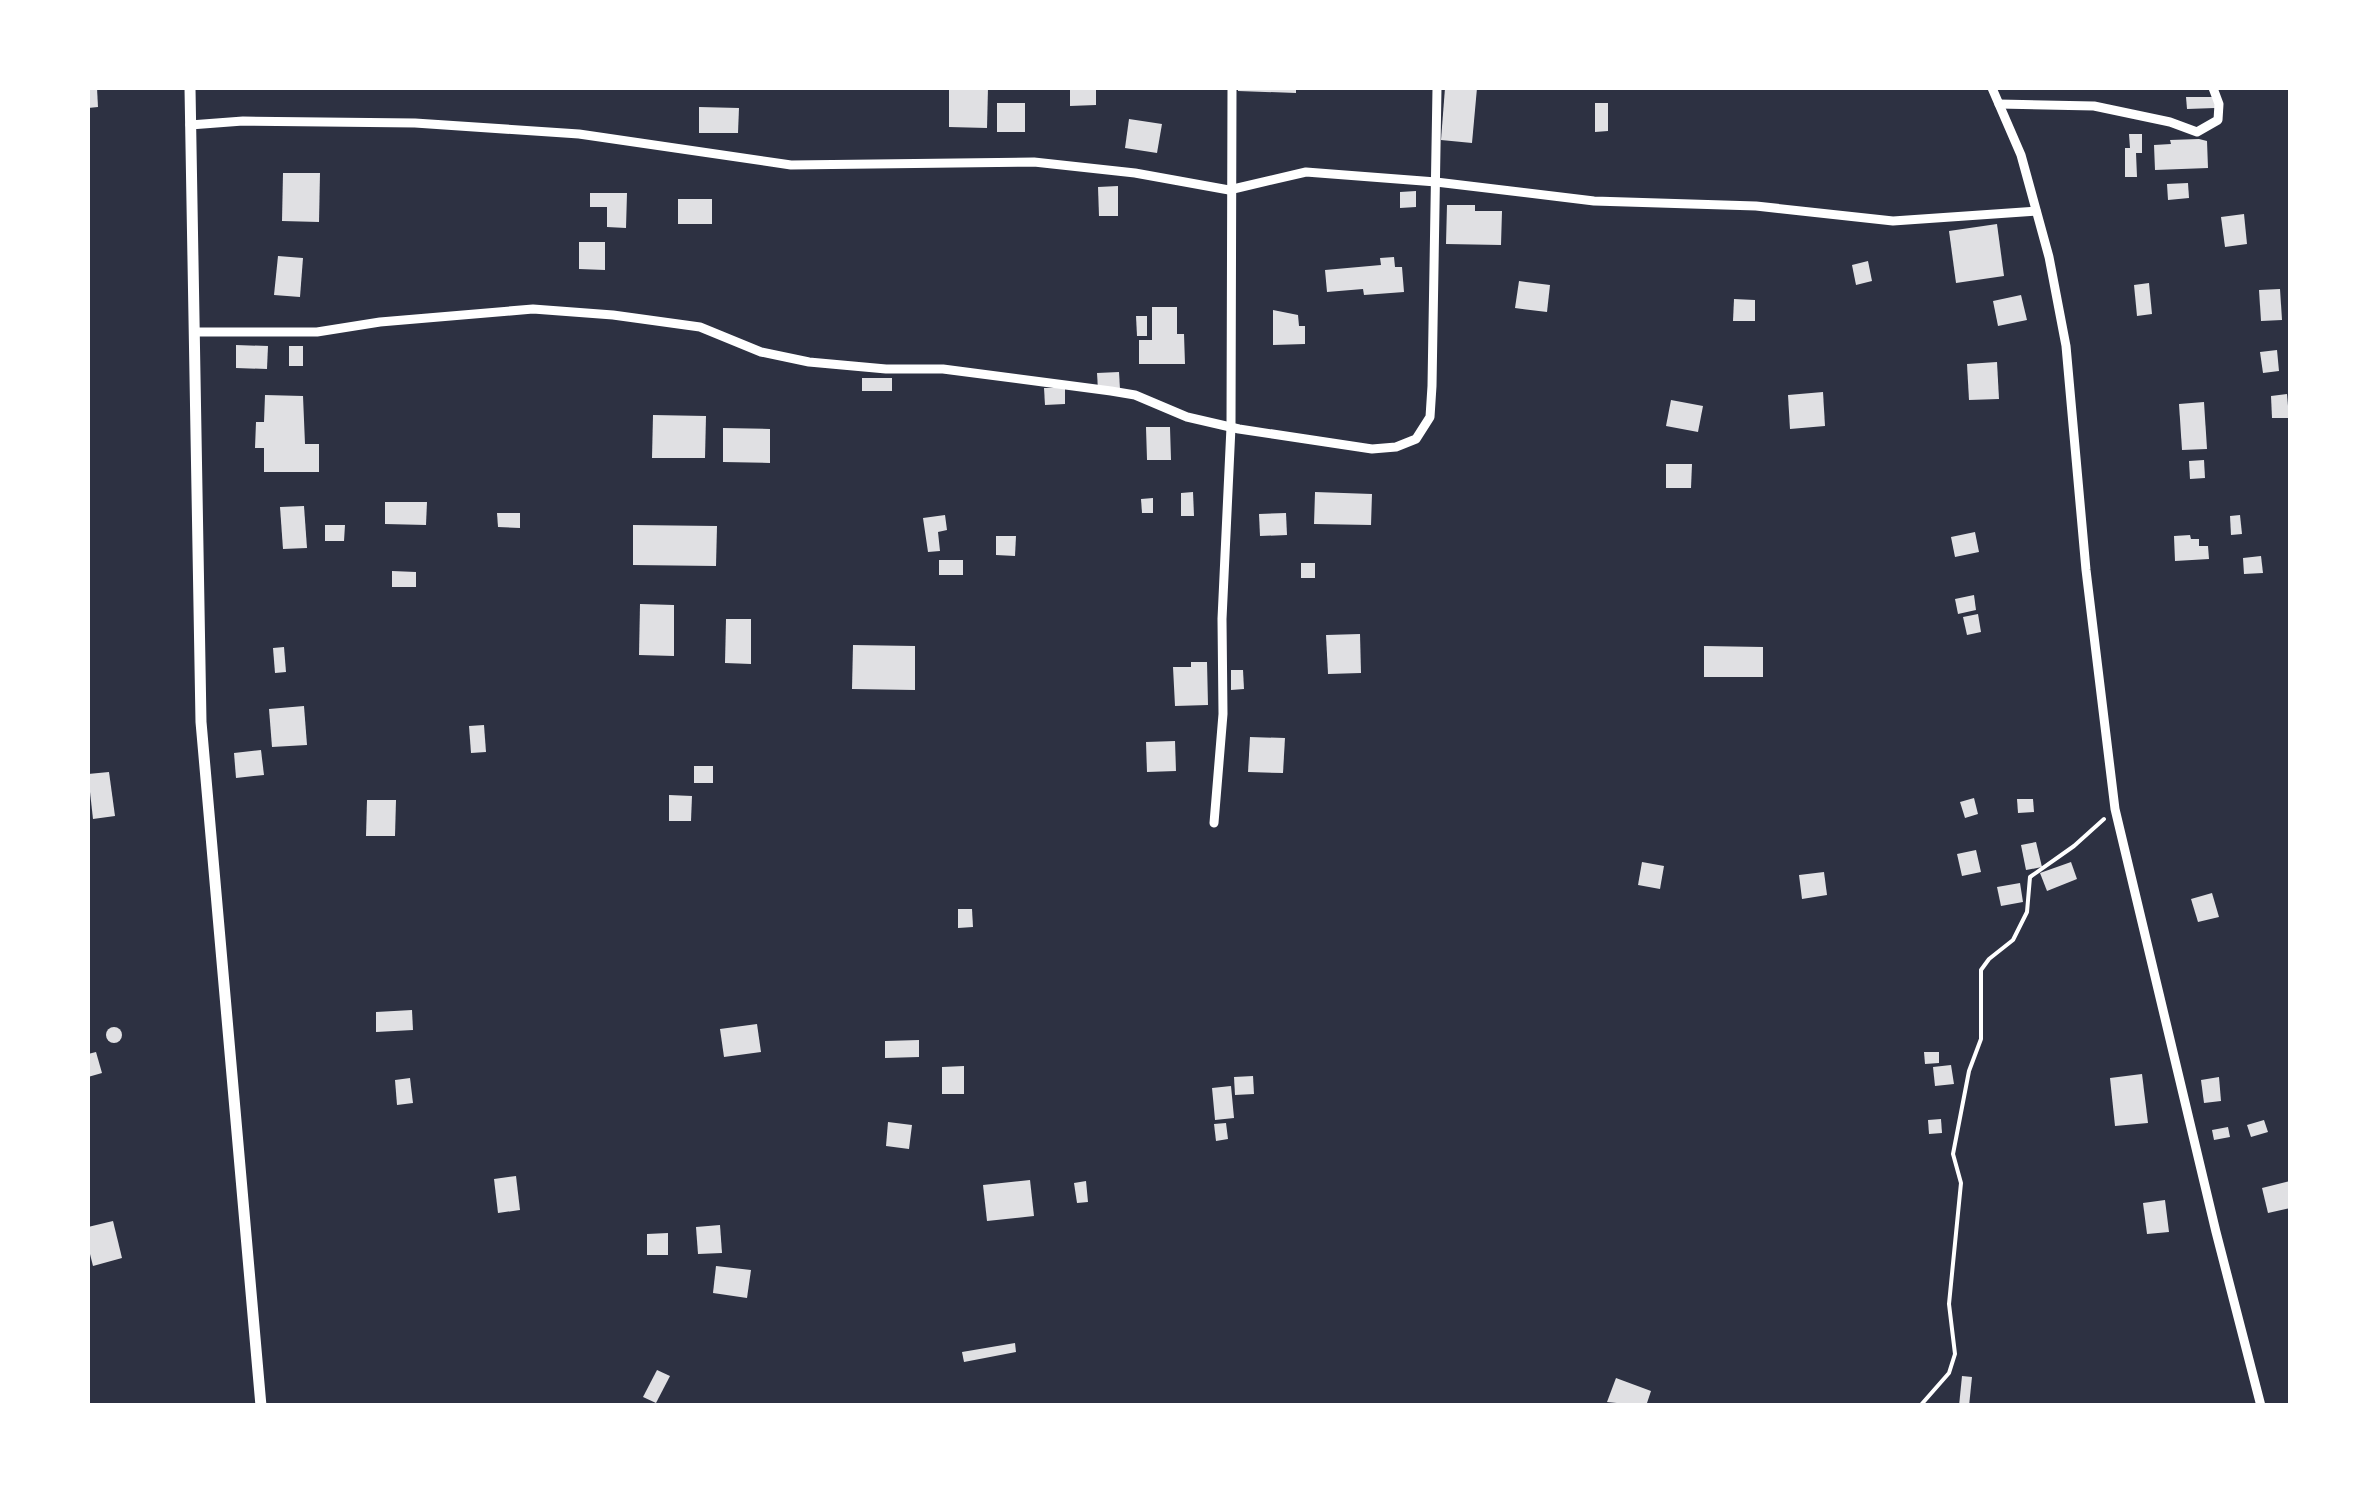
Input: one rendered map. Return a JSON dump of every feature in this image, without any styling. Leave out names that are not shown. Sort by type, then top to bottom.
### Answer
[{"type":"street","points":[[190,88],[201,722],[260,1406]]},
{"type":"street","points":[[1214,824],[1223,714],[1232,88]]},
{"type":"street","points":[[194,332],[317,332],[380,322],[533,309],[612,315],[700,327],[760,352],[796,360],[943,370],[1135,395],[1187,416],[1230,427],[1372,449],[1396,447],[1416,440],[1430,417],[1437,88]]},
{"type":"street","points":[[1992,88],[2022,155],[2066,346],[2086,570],[2115,809],[2261,1406]]},
{"type":"street","points":[[1999,104],[2094,106],[2170,122],[2197,132],[2218,120],[2219,104],[2213,88]]},
{"type":"street","points":[[190,125],[242,121],[415,122],[579,134],[791,166],[1034,162],[1135,173],[1229,190],[1306,172],[1436,182],[1594,201],[1756,206],[1892,221],[2036,210]]},
{"type":"path","points":[[1920,1406],[1948,1373],[1955,1354],[1949,1304],[1961,1183],[1953,1154],[1969,1071],[1981,1038],[1981,970],[2013,940],[2027,912],[2030,878],[2115,809]]},
{"type":"building","points":[[88,88],[97,88],[98,107],[88,108]]},
{"type":"building","points":[[949,88],[988,88],[987,128],[949,127]]},
{"type":"building","points":[[1096,88],[1096,105],[1070,106],[1070,89]]},
{"type":"building","points":[[1296,88],[1296,93],[1238,91]]},
{"type":"building","points":[[1445,88],[1477,88],[1472,143],[1441,140]]},
{"type":"building","points":[[2186,97],[2215,97],[2215,108],[2187,109]]},
{"type":"building","points":[[997,103],[1025,103],[1025,132],[997,132]]},
{"type":"building","points":[[1595,103],[1608,103],[1608,131],[1595,132]]},
{"type":"building","points":[[699,107],[739,108],[738,133],[699,133]]},
{"type":"building","points":[[1129,119],[1162,124],[1157,153],[1125,148]]},
{"type":"building","points":[[2129,134],[2142,134],[2142,153],[2136,153],[2137,177],[2125,177]]},
{"type":"building","points":[[2207,141],[2208,168],[2155,170],[2154,145]]},
{"type":"building","points":[[283,173],[320,173],[319,222],[282,221]]},
{"type":"building","points":[[2188,183],[2189,198],[2168,200],[2167,184]]},
{"type":"building","points":[[1118,186],[1118,216],[1099,216],[1098,187]]},
{"type":"building","points":[[1416,191],[1416,207],[1400,208],[1400,192]]},
{"type":"building","points":[[590,193],[627,193],[626,228],[607,227],[607,207],[590,207]]},
{"type":"building","points":[[678,199],[712,199],[712,224],[678,224]]},
{"type":"building","points":[[1447,205],[1475,205],[1475,211],[1502,211],[1501,245],[1446,244]]},
{"type":"building","points":[[2244,214],[2247,244],[2225,247],[2221,217]]},
{"type":"building","points":[[1997,224],[2004,276],[1956,283],[1949,231]]},
{"type":"building","points":[[579,242],[605,242],[605,270],[579,269]]},
{"type":"building","points":[[278,256],[303,258],[300,297],[274,295]]},
{"type":"building","points":[[1394,257],[1395,267],[1402,267],[1404,292],[1327,292],[1325,270],[1381,265],[1380,258]]},
{"type":"building","points":[[1868,261],[1872,281],[1856,285],[1852,265]]},
{"type":"building","points":[[1519,281],[1550,285],[1547,312],[1515,308]]},
{"type":"building","points":[[2149,283],[2152,314],[2137,316],[2134,285]]},
{"type":"building","points":[[2280,289],[2282,320],[2261,321],[2259,290]]},
{"type":"building","points":[[2021,295],[2027,320],[1998,326],[1993,301]]},
{"type":"building","points":[[1734,299],[1755,300],[1755,321],[1733,321]]},
{"type":"building","points":[[1152,307],[1177,307],[1177,334],[1184,334],[1185,364],[1139,364],[1139,340],[1152,340]]},
{"type":"building","points":[[1273,310],[1298,315],[1299,326],[1305,326],[1305,344],[1273,345]]},
{"type":"building","points":[[1136,316],[1147,316],[1147,336],[1137,336]]},
{"type":"building","points":[[236,345],[268,346],[267,369],[236,368]]},
{"type":"building","points":[[289,346],[303,346],[303,366],[289,366]]},
{"type":"building","points":[[2277,350],[2279,371],[2263,373],[2260,352]]},
{"type":"building","points":[[1997,362],[1999,399],[1969,400],[1967,364]]},
{"type":"building","points":[[1119,372],[1120,389],[1098,390],[1097,373]]},
{"type":"building","points":[[862,378],[892,378],[892,391],[862,391]]},
{"type":"building","points":[[1044,388],[1065,388],[1065,404],[1045,405]]},
{"type":"building","points":[[1823,392],[1825,426],[1790,429],[1788,395]]},
{"type":"building","points":[[2287,394],[2289,418],[2272,418],[2271,396]]},
{"type":"building","points":[[265,395],[303,396],[305,444],[319,444],[319,472],[264,472],[264,448],[255,448],[256,422],[264,422]]},
{"type":"building","points":[[1671,400],[1703,406],[1698,432],[1666,426]]},
{"type":"building","points":[[2204,402],[2207,449],[2182,450],[2179,404]]},
{"type":"building","points":[[653,415],[706,416],[705,458],[652,458]]},
{"type":"building","points":[[1146,427],[1170,427],[1171,460],[1147,460]]},
{"type":"building","points":[[723,428],[770,429],[770,463],[723,462]]},
{"type":"building","points":[[2204,460],[2205,478],[2190,479],[2189,461]]},
{"type":"building","points":[[1666,464],[1692,464],[1691,488],[1666,488]]},
{"type":"building","points":[[1193,492],[1194,516],[1181,516],[1181,493]]},
{"type":"building","points":[[1315,492],[1372,494],[1371,525],[1314,524]]},
{"type":"building","points":[[1153,498],[1153,513],[1142,513],[1141,499]]},
{"type":"building","points":[[385,502],[427,502],[426,525],[385,524]]},
{"type":"building","points":[[304,506],[307,548],[283,549],[280,507]]},
{"type":"building","points":[[497,513],[520,513],[520,528],[498,527]]},
{"type":"building","points":[[1286,513],[1287,535],[1260,536],[1259,514]]},
{"type":"building","points":[[945,515],[947,530],[938,532],[940,551],[928,552],[923,518]]},
{"type":"building","points":[[2240,515],[2242,534],[2231,535],[2230,516]]},
{"type":"building","points":[[325,525],[345,525],[344,541],[325,541]]},
{"type":"building","points":[[633,525],[717,526],[716,566],[633,565]]},
{"type":"building","points":[[1975,532],[1979,552],[1955,557],[1951,537]]},
{"type":"building","points":[[2190,535],[2191,539],[2199,539],[2199,546],[2208,546],[2209,559],[2175,561],[2174,536]]},
{"type":"building","points":[[996,536],[1016,536],[1015,556],[996,555]]},
{"type":"building","points":[[2261,556],[2263,573],[2244,574],[2243,558]]},
{"type":"building","points":[[939,560],[963,560],[963,575],[939,575]]},
{"type":"building","points":[[1301,563],[1315,563],[1315,578],[1301,578]]},
{"type":"building","points":[[392,571],[416,572],[416,587],[392,587]]},
{"type":"building","points":[[1974,595],[1976,610],[1958,614],[1955,599]]},
{"type":"building","points":[[640,604],[674,605],[674,656],[639,655]]},
{"type":"building","points":[[1978,614],[1981,632],[1967,635],[1963,617]]},
{"type":"building","points":[[726,619],[751,619],[751,664],[725,663]]},
{"type":"building","points":[[1360,634],[1361,673],[1328,674],[1326,635]]},
{"type":"building","points":[[853,645],[915,646],[915,690],[852,689]]},
{"type":"building","points":[[1704,646],[1763,647],[1763,677],[1704,677]]},
{"type":"building","points":[[284,647],[286,672],[275,673],[273,648]]},
{"type":"building","points":[[1191,662],[1207,662],[1208,705],[1175,706],[1173,667],[1191,667]]},
{"type":"building","points":[[1231,670],[1243,670],[1244,689],[1231,690]]},
{"type":"building","points":[[304,706],[307,745],[272,747],[269,709]]},
{"type":"building","points":[[484,725],[486,752],[471,753],[469,726]]},
{"type":"building","points":[[1250,737],[1285,738],[1283,773],[1248,772]]},
{"type":"building","points":[[1175,741],[1176,771],[1147,772],[1146,742]]},
{"type":"building","points":[[261,750],[264,775],[236,778],[234,753]]},
{"type":"building","points":[[694,766],[713,766],[713,783],[694,783]]},
{"type":"building","points":[[109,772],[115,816],[93,819],[88,774]]},
{"type":"building","points":[[669,795],[692,796],[691,821],[669,821]]},
{"type":"building","points":[[1974,798],[1978,814],[1965,818],[1960,802]]},
{"type":"building","points":[[2017,799],[2033,799],[2034,812],[2018,813]]},
{"type":"building","points":[[367,800],[396,800],[395,836],[366,836]]},
{"type":"building","points":[[2036,842],[2042,867],[2026,870],[2021,845]]},
{"type":"building","points":[[1976,850],[1981,872],[1962,876],[1957,854]]},
{"type":"building","points":[[1642,862],[1664,866],[1660,889],[1638,885]]},
{"type":"building","points":[[2071,862],[2077,879],[2047,891],[2040,873]]},
{"type":"building","points":[[1824,872],[1827,895],[1802,899],[1799,875]]},
{"type":"building","points":[[2020,883],[2023,902],[2001,906],[1997,887]]},
{"type":"building","points":[[2212,893],[2219,917],[2198,922],[2191,899]]},
{"type":"building","points":[[958,909],[972,909],[973,927],[958,928]]},
{"type":"building","points":[[412,1010],[413,1030],[376,1032],[376,1012]]},
{"type":"building","points":[[757,1024],[761,1052],[724,1057],[720,1029]]},
{"type":"building","points":[[114,1027],[122,1035],[114,1043],[106,1035]]},
{"type":"building","points":[[919,1040],[919,1057],[885,1058],[885,1041]]},
{"type":"building","points":[[96,1052],[102,1073],[88,1077],[88,1054]]},
{"type":"building","points":[[1924,1052],[1939,1052],[1939,1063],[1925,1064]]},
{"type":"building","points":[[1951,1065],[1954,1084],[1935,1086],[1933,1067]]},
{"type":"building","points":[[964,1066],[964,1094],[942,1094],[942,1067]]},
{"type":"building","points":[[2142,1074],[2148,1123],[2115,1126],[2110,1078]]},
{"type":"building","points":[[1253,1076],[1254,1094],[1235,1095],[1234,1077]]},
{"type":"building","points":[[2219,1077],[2221,1101],[2204,1103],[2201,1080]]},
{"type":"building","points":[[410,1078],[413,1103],[397,1105],[395,1080]]},
{"type":"building","points":[[1231,1086],[1234,1118],[1215,1120],[1212,1088]]},
{"type":"building","points":[[1941,1119],[1942,1133],[1929,1134],[1928,1120]]},
{"type":"building","points":[[2264,1120],[2268,1132],[2251,1137],[2247,1125]]},
{"type":"building","points":[[888,1122],[912,1125],[909,1149],[886,1146]]},
{"type":"building","points":[[1226,1123],[1228,1139],[1216,1141],[1214,1124]]},
{"type":"building","points":[[2228,1127],[2230,1137],[2214,1140],[2212,1130]]},
{"type":"building","points":[[516,1176],[520,1210],[498,1213],[494,1179]]},
{"type":"building","points":[[1030,1180],[1034,1216],[987,1221],[983,1185]]},
{"type":"building","points":[[1086,1181],[1088,1202],[1077,1203],[1074,1183]]},
{"type":"building","points":[[2290,1181],[2290,1208],[2268,1213],[2262,1188]]},
{"type":"building","points":[[2165,1200],[2169,1232],[2147,1234],[2143,1203]]},
{"type":"building","points":[[113,1221],[122,1258],[93,1266],[88,1227]]},
{"type":"building","points":[[720,1225],[722,1253],[698,1254],[696,1227]]},
{"type":"building","points":[[668,1233],[668,1255],[647,1255],[647,1234]]},
{"type":"building","points":[[716,1266],[751,1270],[747,1298],[713,1293]]},
{"type":"building","points":[[1015,1343],[1016,1352],[964,1362],[962,1352]]},
{"type":"building","points":[[657,1370],[670,1376],[656,1403],[643,1397]]},
{"type":"building","points":[[1962,1376],[1972,1377],[1969,1406],[1959,1406]]},
{"type":"building","points":[[1616,1378],[1651,1391],[1646,1406],[1607,1402]]}]
